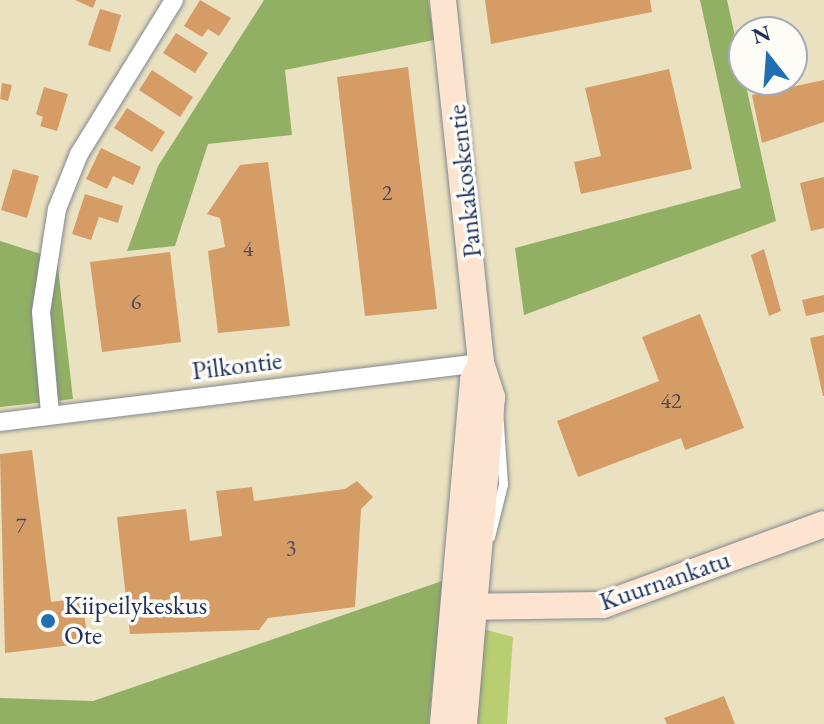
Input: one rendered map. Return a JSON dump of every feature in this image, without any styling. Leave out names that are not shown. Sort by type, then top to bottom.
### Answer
[{"type":"main road","name":"Pankakoskentie","points":[[443,0],[481,363],[492,397],[484,555],[466,608],[443,724]]},
{"type":"main road","name":"Pankakoskentie","points":[[464,724],[473,380],[481,363]]},
{"type":"main road","name":"Kuurnankatu","points":[[466,608],[603,605],[824,524]]},
{"type":"street","points":[[50,413],[41,312],[57,209],[79,154],[174,0]]},
{"type":"street","name":"Pilkontie","points":[[0,422],[50,413],[481,363]]},
{"type":"green space","points":[[264,0],[428,0],[434,40],[285,70],[292,135],[208,144],[175,246],[127,251],[158,166]]},
{"type":"green space","points":[[700,0],[727,0],[731,16],[728,16],[728,96],[748,96],[776,221],[524,315],[515,248],[741,188]]},
{"type":"green space","points":[[0,241],[57,259],[73,399],[0,407]]},
{"type":"green space","points":[[445,580],[428,724],[0,724],[0,698],[93,701]]},
{"type":"green space","points":[[442,618],[513,637],[507,724],[428,724]]},
{"type":"building","points":[[75,0],[96,0],[93,8]]},
{"type":"building","points":[[200,0],[231,18],[219,36],[208,29],[202,37],[184,26]]},
{"type":"building","points":[[485,0],[650,0],[652,12],[491,44]]},
{"type":"building","points":[[100,9],[121,15],[110,52],[88,45]]},
{"type":"building","points":[[176,33],[208,53],[195,73],[163,53]]},
{"type":"building","points":[[408,67],[437,309],[365,316],[337,77]]},
{"type":"building","points":[[669,69],[692,169],[581,194],[574,162],[601,156],[585,88]]},
{"type":"building","points":[[152,70],[193,97],[180,117],[139,90]]},
{"type":"building","points":[[824,80],[824,122],[762,143],[752,96],[808,96],[808,83]]},
{"type":"building","points":[[2,83],[12,85],[8,101],[0,99]]},
{"type":"building","points":[[44,87],[68,94],[57,131],[40,126],[43,117],[36,114]]},
{"type":"building","points":[[127,108],[165,132],[152,152],[114,128]]},
{"type":"building","points":[[101,148],[141,167],[133,185],[113,176],[107,189],[86,179]]},
{"type":"building","points":[[268,162],[290,326],[218,333],[208,251],[225,247],[220,218],[207,214],[240,165]]},
{"type":"building","points":[[13,169],[39,176],[27,218],[1,210]]},
{"type":"building","points":[[824,177],[824,228],[811,231],[800,183]]},
{"type":"building","points":[[85,194],[123,206],[118,223],[99,217],[91,240],[72,234]]},
{"type":"building","points":[[764,249],[781,311],[769,316],[751,255]]},
{"type":"building","points":[[170,252],[181,342],[102,352],[90,262]]},
{"type":"building","points":[[824,295],[824,312],[806,316],[802,300]]},
{"type":"building","points":[[700,314],[744,428],[685,450],[681,438],[578,477],[557,421],[659,381],[642,337]]},
{"type":"building","points":[[824,335],[824,396],[823,396],[810,338]]},
{"type":"building","points":[[32,450],[51,602],[82,598],[88,643],[5,653],[0,454]]},
{"type":"building","points":[[357,481],[373,497],[361,509],[355,607],[268,618],[259,630],[130,634],[117,517],[186,509],[190,541],[222,536],[216,491],[252,487],[254,501],[345,489]]},
{"type":"building","points":[[724,696],[735,724],[667,724],[664,718]]},
{"type":"place","name":"Kiipeilykeskus Ote","points":[[48,621]]}]
